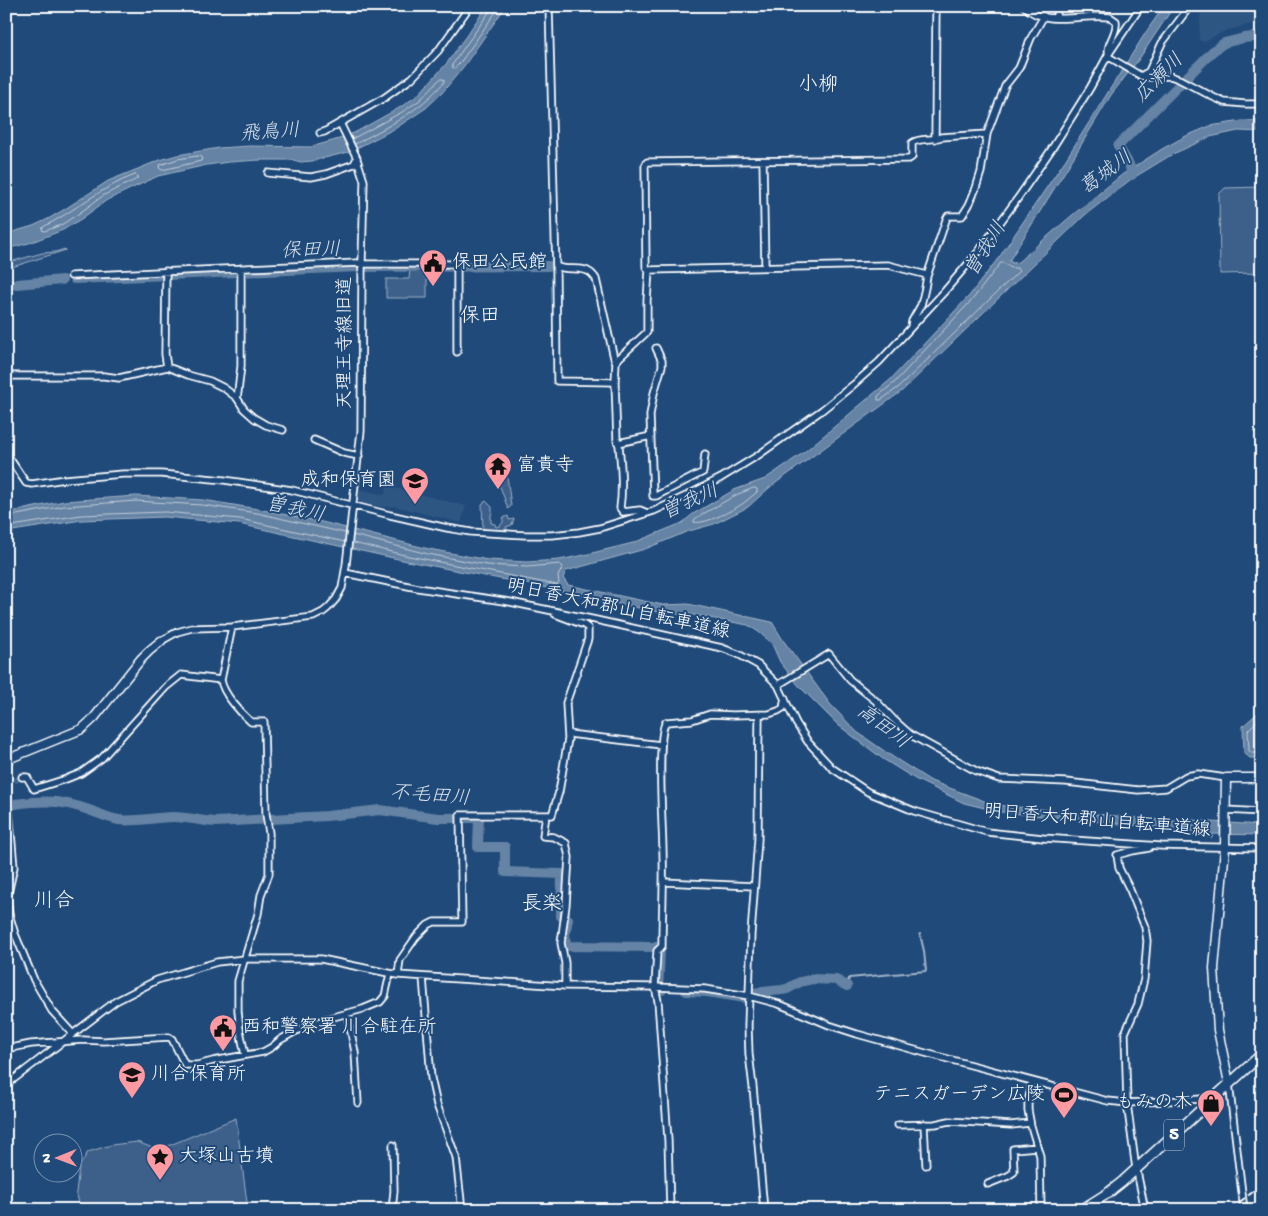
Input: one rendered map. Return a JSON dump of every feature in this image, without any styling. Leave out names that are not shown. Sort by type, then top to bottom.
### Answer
[{"type":"main road","name":"5","points":[[1081,1210],[1108,1193],[1136,1169],[1228,1083],[1262,1054]]},
{"type":"street","points":[[320,133],[341,124],[384,98],[412,78],[438,51],[470,6]]},
{"type":"street","points":[[549,6],[557,381],[615,382]]},
{"type":"street","points":[[935,139],[936,6]]},
{"type":"street","points":[[1024,6],[1029,11],[1055,18],[1110,17],[1116,22],[1117,28],[1108,46],[1109,56]]},
{"type":"street","points":[[1055,18],[1059,6]]},
{"type":"street","points":[[6,453],[26,483],[32,484],[122,474],[161,474],[224,480],[288,489],[390,515],[471,532],[552,535],[600,528],[647,513],[721,478],[757,456],[822,410],[879,362],[979,251],[1051,150],[1141,6]]},
{"type":"street","points":[[1141,76],[1149,71],[1162,43],[1190,6]]},
{"type":"street","points":[[910,329],[912,321],[921,305],[926,288],[926,276],[946,220],[948,216],[962,216],[969,205],[980,172],[987,134],[1004,86],[1019,68],[1031,38],[1044,16]]},
{"type":"street","points":[[1109,56],[1141,76],[1170,76],[1191,84],[1224,102],[1245,104],[1258,104],[1262,102]]},
{"type":"street","name":"天理王寺線旧道","points":[[7,757],[82,729],[94,718],[141,659],[161,641],[184,630],[232,627],[307,618],[318,615],[328,608],[339,594],[345,573],[359,456],[362,406],[364,181],[356,157],[341,124]]},
{"type":"street","points":[[616,362],[647,332],[649,270],[646,267],[645,166],[648,162],[909,159],[912,157],[912,143],[915,141],[935,139],[941,136],[987,134]]},
{"type":"street","points":[[268,173],[311,177],[354,164],[356,157]]},
{"type":"street","points":[[763,161],[765,267]]},
{"type":"street","points":[[71,276],[362,263],[457,264],[458,352]]},
{"type":"street","points":[[649,270],[888,265],[926,276]]},
{"type":"street","points":[[556,266],[584,270],[591,273],[596,279],[616,362],[617,441],[622,476],[620,508],[623,512],[640,510],[647,513]]},
{"type":"street","points":[[237,398],[241,366],[241,268]]},
{"type":"street","points":[[166,271],[165,354],[168,367]]},
{"type":"street","points":[[656,348],[662,361],[662,366],[650,415],[653,496],[704,472],[705,454]]},
{"type":"street","points":[[6,376],[104,376],[119,378],[168,367],[210,381],[224,388],[237,398],[244,409],[254,418],[266,425],[283,430]]},
{"type":"street","points":[[618,443],[651,436]]},
{"type":"street","points":[[314,440],[344,453],[359,456]]},
{"type":"street","name":"明日香大和郡山自転車道線","points":[[345,573],[418,588],[510,602],[722,648],[738,654],[758,665],[779,684],[796,723],[808,742],[832,768],[868,792],[914,811],[987,832],[1161,846],[1225,846],[1226,778]]},
{"type":"street","points":[[398,975],[400,960],[416,937],[428,925],[434,922],[462,922],[460,815],[552,815],[559,792],[568,734],[566,703],[588,640],[588,628],[546,610]]},
{"type":"street","points":[[232,627],[222,686],[240,713],[251,722],[264,722],[266,814],[269,833],[269,874],[261,895],[258,914],[238,981],[240,1030],[245,1055]]},
{"type":"street","points":[[779,684],[829,654],[850,680],[876,701],[911,735],[976,771],[999,779],[1066,782],[1138,790],[1166,788],[1186,776],[1198,774],[1226,778],[1262,778]]},
{"type":"street","points":[[22,777],[27,778],[34,789],[81,773],[102,758],[166,687],[181,675],[222,680]]},
{"type":"street","points":[[670,1210],[668,1140],[657,987],[658,949],[662,946],[661,810],[664,725],[666,722],[692,720],[710,714],[769,714],[783,708],[785,698]]},
{"type":"street","points":[[759,715],[758,839],[748,996],[749,1054],[754,1087],[764,1210]]},
{"type":"street","points":[[568,734],[662,745]]},
{"type":"street","points":[[7,798],[14,867],[8,898],[11,920],[34,980],[52,1011],[73,1034]]},
{"type":"street","points":[[1226,812],[1262,812]]},
{"type":"street","points":[[546,815],[543,836],[554,837],[566,843],[569,856],[562,943],[565,963],[565,986]]},
{"type":"street","points":[[1145,1210],[1136,1169],[1127,1103],[1125,1033],[1138,1004],[1144,979],[1145,927],[1119,868],[1117,855],[1161,846]]},
{"type":"street","points":[[1244,1210],[1228,1083],[1218,1030],[1214,968],[1225,846],[1262,848]]},
{"type":"street","points":[[663,882],[754,886]]},
{"type":"street","points":[[6,1085],[116,1001],[157,980],[217,962],[245,958],[320,959],[390,974],[423,977],[565,986],[705,989],[748,996],[779,1004],[829,1025],[857,1034],[1108,1101],[1127,1103],[1203,1099],[1210,1101]]},
{"type":"street","points":[[6,1049],[63,1041],[104,1041],[169,1037],[172,1039],[185,1066],[197,1066],[262,1052],[294,1032],[326,1019],[363,1009],[380,1002],[385,996],[390,974]]},
{"type":"street","points":[[423,977],[431,1078],[437,1105],[456,1157],[462,1210]]},
{"type":"street","points":[[347,1013],[355,1052],[358,1103]]},
{"type":"street","points":[[1032,1081],[1028,1102],[1030,1123],[1041,1164],[1041,1210]]},
{"type":"street","points":[[898,1125],[949,1121],[1011,1125],[1030,1123]]},
{"type":"street","points":[[924,1124],[926,1165]]},
{"type":"street","points":[[392,1210],[394,1145]]},
{"type":"street","points":[[988,1184],[1014,1172],[1013,1149],[1037,1147]]},
{"type":"shaded area","points":[[1201,6],[1255,6],[1255,23],[1225,31],[1203,42],[1199,40]]},
{"type":"shaded area","points":[[1262,187],[1262,273],[1220,274],[1219,194],[1225,188]]},
{"type":"shaded area","points":[[66,250],[6,269],[6,263]]},
{"type":"shaded area","points":[[410,268],[427,268],[427,298],[386,298],[386,279],[409,279]]},
{"type":"shaded area","points":[[505,473],[507,475],[511,506],[508,509],[498,484]]},
{"type":"shaded area","name":"成和保育園","points":[[387,486],[466,506],[461,523],[394,506],[383,507],[357,502],[358,489],[385,495]]},
{"type":"shaded area","points":[[486,501],[492,507],[491,523],[495,524],[496,527],[500,526],[503,518],[508,516],[509,520],[514,519],[512,525],[506,527],[508,531],[483,530],[482,504]]},
{"type":"shaded area","points":[[236,1118],[248,1210],[81,1210],[76,1192],[77,1184],[82,1184],[82,1162],[88,1152],[111,1145],[137,1142],[158,1150]]},
{"type":"water","points":[[487,6],[506,6],[464,66],[442,93],[426,108],[396,128],[349,152],[301,162],[293,160],[260,160],[229,162],[158,176],[107,200],[63,230],[29,243],[6,249],[6,234],[33,226],[48,219],[108,181],[160,160],[177,155],[219,148],[250,146],[311,147],[356,132],[417,96],[447,63]]},
{"type":"water","points":[[1164,6],[1174,6],[1139,59],[1111,95],[1009,261],[1013,263],[1018,262],[1123,174],[1186,136],[1210,126],[1242,121],[1262,121],[1262,132],[1238,131],[1210,137],[1171,155],[1130,180],[1085,215],[902,391],[769,488],[748,507],[714,524],[689,531],[645,549],[566,571],[563,578],[568,585],[663,605],[688,604],[772,622],[830,704],[857,732],[931,781],[995,805],[1184,822],[1193,820],[1262,825],[1262,835],[1213,834],[1212,838],[1191,831],[1001,812],[964,803],[915,779],[883,759],[838,725],[799,686],[780,662],[772,644],[748,625],[688,614],[669,614],[563,591],[407,561],[239,524],[165,517],[82,520],[6,532],[6,513],[64,501],[136,496],[203,500],[258,509],[322,522],[429,549],[488,560],[527,562],[559,560],[633,543],[682,523],[693,514],[734,490],[765,479],[803,453],[890,380],[969,296],[1000,256],[1066,159]]},
{"type":"water","points":[[1262,709],[1262,758],[1250,758],[1244,753],[1243,726]]},
{"type":"waterway","name":"広瀬川","points":[[1132,175],[1129,164],[1118,146],[1213,51],[1224,43],[1262,36]]},
{"type":"waterway","name":"保田川","points":[[74,279],[358,267],[549,266]]},
{"type":"waterway","name":"保田川","points":[[6,285],[62,280]]},
{"type":"waterway","name":"不毛田川","points":[[6,805],[50,801],[60,802],[119,820],[173,817],[216,822],[327,816],[380,810],[438,818],[479,818],[478,847],[505,847],[505,872],[562,874],[561,916],[568,919],[565,934],[566,946],[656,947],[660,951],[658,990],[662,990]]},
{"type":"waterway","points":[[847,986],[849,978],[926,971],[920,934]]},
{"type":"waterway","name":"不毛田川","points":[[752,993],[787,989],[800,982],[813,979],[836,980],[847,986]]},
{"type":"waterway","name":"不毛田川","points":[[686,991],[745,998]]},
{"type":"tunnel","points":[[7,785],[22,777]]},
{"type":"railway","points":[[1229,1210],[1262,1185]]},
{"type":"place","name":"保田公民館","points":[[433,287]]},
{"type":"place","name":"富貴寺","points":[[498,490]]},
{"type":"place","name":"成和保育園","points":[[415,505]]},
{"type":"place","name":"西和警察署 川合駐在所","points":[[223,1052]]},
{"type":"place","name":"川合保育所","points":[[132,1099]]},
{"type":"place","name":"テニスガーデン広陵","points":[[1064,1119]]},
{"type":"place","name":"もみの木","points":[[1211,1127]]},
{"type":"place","name":"大塚山古墳","points":[[160,1181]]},
{"type":"district","name":"小柳","points":[[818,86]]},
{"type":"district","name":"保田","points":[[480,317]]},
{"type":"district","name":"川合","points":[[54,902]]},
{"type":"district","name":"長楽","points":[[542,905]]},
{"type":"water label","name":"飛鳥川","points":[[270,134]]},
{"type":"water label","name":"葛城川","points":[[1107,174]]},
{"type":"water label","name":"曽我川","points":[[987,250]]},
{"type":"water label","name":"曽我川","points":[[691,503]]},
{"type":"water label","name":"曽我川","points":[[295,511]]},
{"type":"water label","name":"高田川","points":[[882,728]]}]
